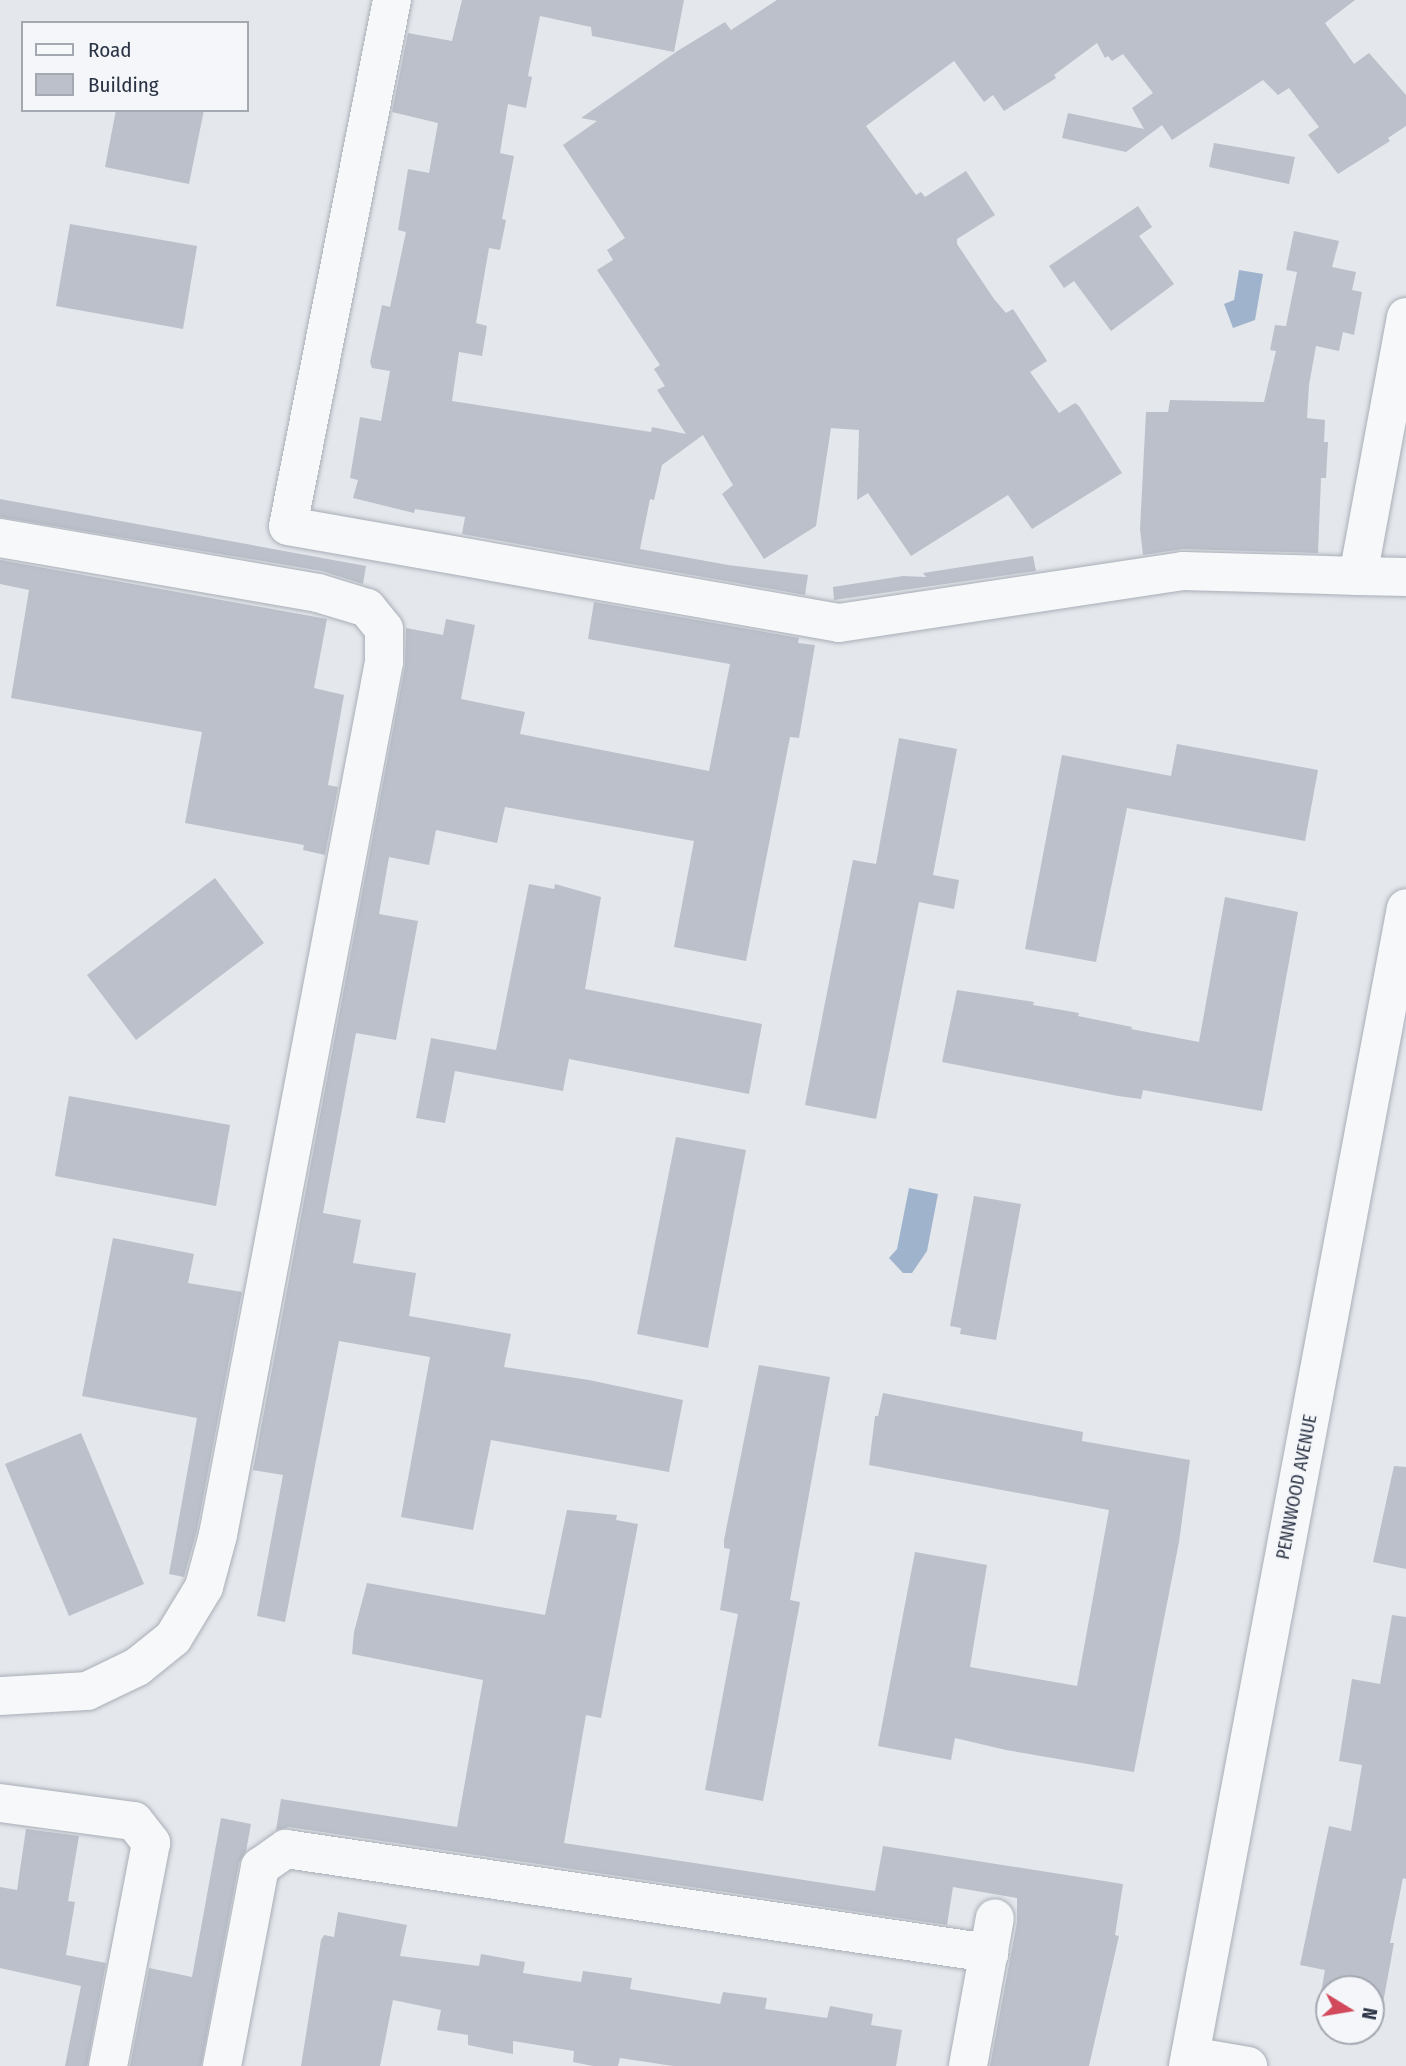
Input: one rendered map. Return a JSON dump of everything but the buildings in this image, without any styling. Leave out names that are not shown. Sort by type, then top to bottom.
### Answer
[{"type":"street","points":[[393,0],[288,526],[839,623],[1183,570],[1406,578]]},
{"type":"street","points":[[1358,576],[1406,317]]},
{"type":"street","points":[[0,538],[318,593],[367,608],[384,629],[379,689],[218,1535],[204,1587],[173,1638],[137,1667],[87,1691],[0,1696]]},
{"type":"street","name":"PENNWOOD AVENUE","points":[[1189,2061],[1406,908]]},
{"type":"street","points":[[0,1804],[134,1821],[151,1843],[108,2066]]},
{"type":"street","points":[[222,2066],[260,1867],[286,1849],[992,1935],[968,2066]]},
{"type":"street","points":[[1189,2061],[1248,2066]]},
{"type":"water","points":[[1239,270],[1263,274],[1255,320],[1233,328],[1224,304],[1234,300]]},
{"type":"water","points":[[909,1188],[938,1194],[927,1251],[912,1273],[903,1273],[889,1258],[897,1249]]}]
